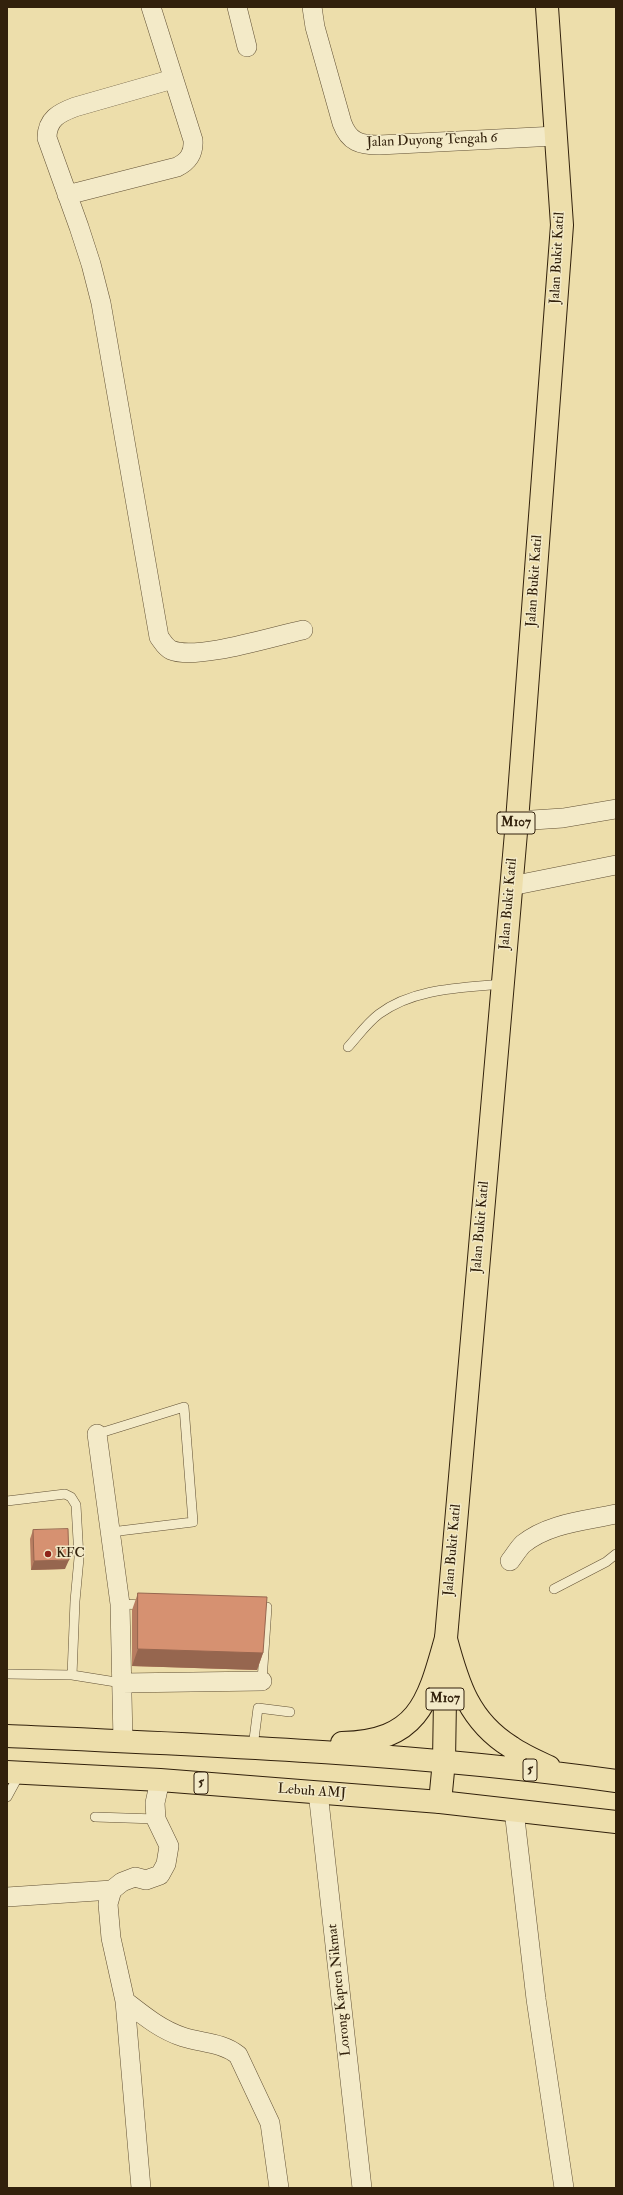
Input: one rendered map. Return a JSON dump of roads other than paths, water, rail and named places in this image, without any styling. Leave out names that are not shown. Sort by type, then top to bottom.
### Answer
[{"type":"main road","name":"Jalan Bukit Katil","points":[[440,1802],[444,1761],[446,1638],[517,822],[562,225],[547,7]]},
{"type":"main road","points":[[253,1747],[357,1743],[396,1731],[414,1719],[427,1698],[446,1638]]},
{"type":"main road","points":[[446,1638],[455,1674],[466,1700],[494,1736],[512,1748],[561,1774]]},
{"type":"main road","name":"5","points":[[7,1736],[253,1747],[444,1761],[561,1774],[616,1782]]},
{"type":"main road","name":"Lebuh AMJ","points":[[14,1773],[160,1780],[318,1792],[440,1802],[616,1822]]},
{"type":"street","points":[[67,195],[177,166],[188,160],[194,149],[193,140],[151,7]]},
{"type":"street","points":[[237,7],[247,47]]},
{"type":"street","name":"Jalan Duyong Tengah 6","points":[[312,7],[315,27],[342,124],[346,134],[354,142],[364,145],[379,145],[556,136]]},
{"type":"street","points":[[173,79],[75,107],[61,113],[51,120],[47,129],[47,138],[92,264],[159,637],[165,646],[171,650],[198,654],[303,630]]},
{"type":"street","points":[[517,822],[563,818],[616,810]]},
{"type":"street","points":[[511,886],[616,865]]},
{"type":"street","points":[[96,1434],[120,1604],[123,1741]]},
{"type":"street","points":[[510,1561],[523,1545],[541,1533],[568,1523],[616,1514]]},
{"type":"street","points":[[122,1683],[262,1681]]},
{"type":"street","points":[[7,1897],[112,1890],[122,1882],[135,1877],[146,1880],[160,1875],[166,1864],[169,1846],[156,1819],[155,1803],[160,1780]]},
{"type":"street","name":"Lorong Kapten Nikmat","points":[[318,1792],[362,2188]]},
{"type":"street","points":[[514,1810],[536,1999],[564,2188]]},
{"type":"street","points":[[112,1890],[108,1904],[108,1921],[125,2001],[141,2188]]},
{"type":"street","points":[[125,2001],[164,2029],[183,2037],[229,2048],[238,2055],[270,2123],[279,2188]]},
{"type":"lane","points":[[348,1047],[380,1014],[398,1003],[444,989],[503,984]]},
{"type":"lane","points":[[96,1434],[184,1407],[193,1522],[111,1532]]},
{"type":"lane","points":[[7,1501],[65,1494],[71,1497],[76,1504],[79,1558],[75,1602],[72,1674]]},
{"type":"lane","points":[[554,1589],[606,1562],[616,1554]]},
{"type":"lane","points":[[120,1604],[158,1605]]},
{"type":"lane","points":[[243,1607],[266,1607],[262,1681]]},
{"type":"lane","points":[[7,1674],[72,1674],[122,1683]]},
{"type":"lane","points":[[253,1747],[258,1708],[290,1712]]},
{"type":"lane","points":[[7,1797],[14,1773]]},
{"type":"lane","points":[[95,1817],[156,1819]]},
{"type":"place","name":"KFC","points":[[48,1554]]}]
